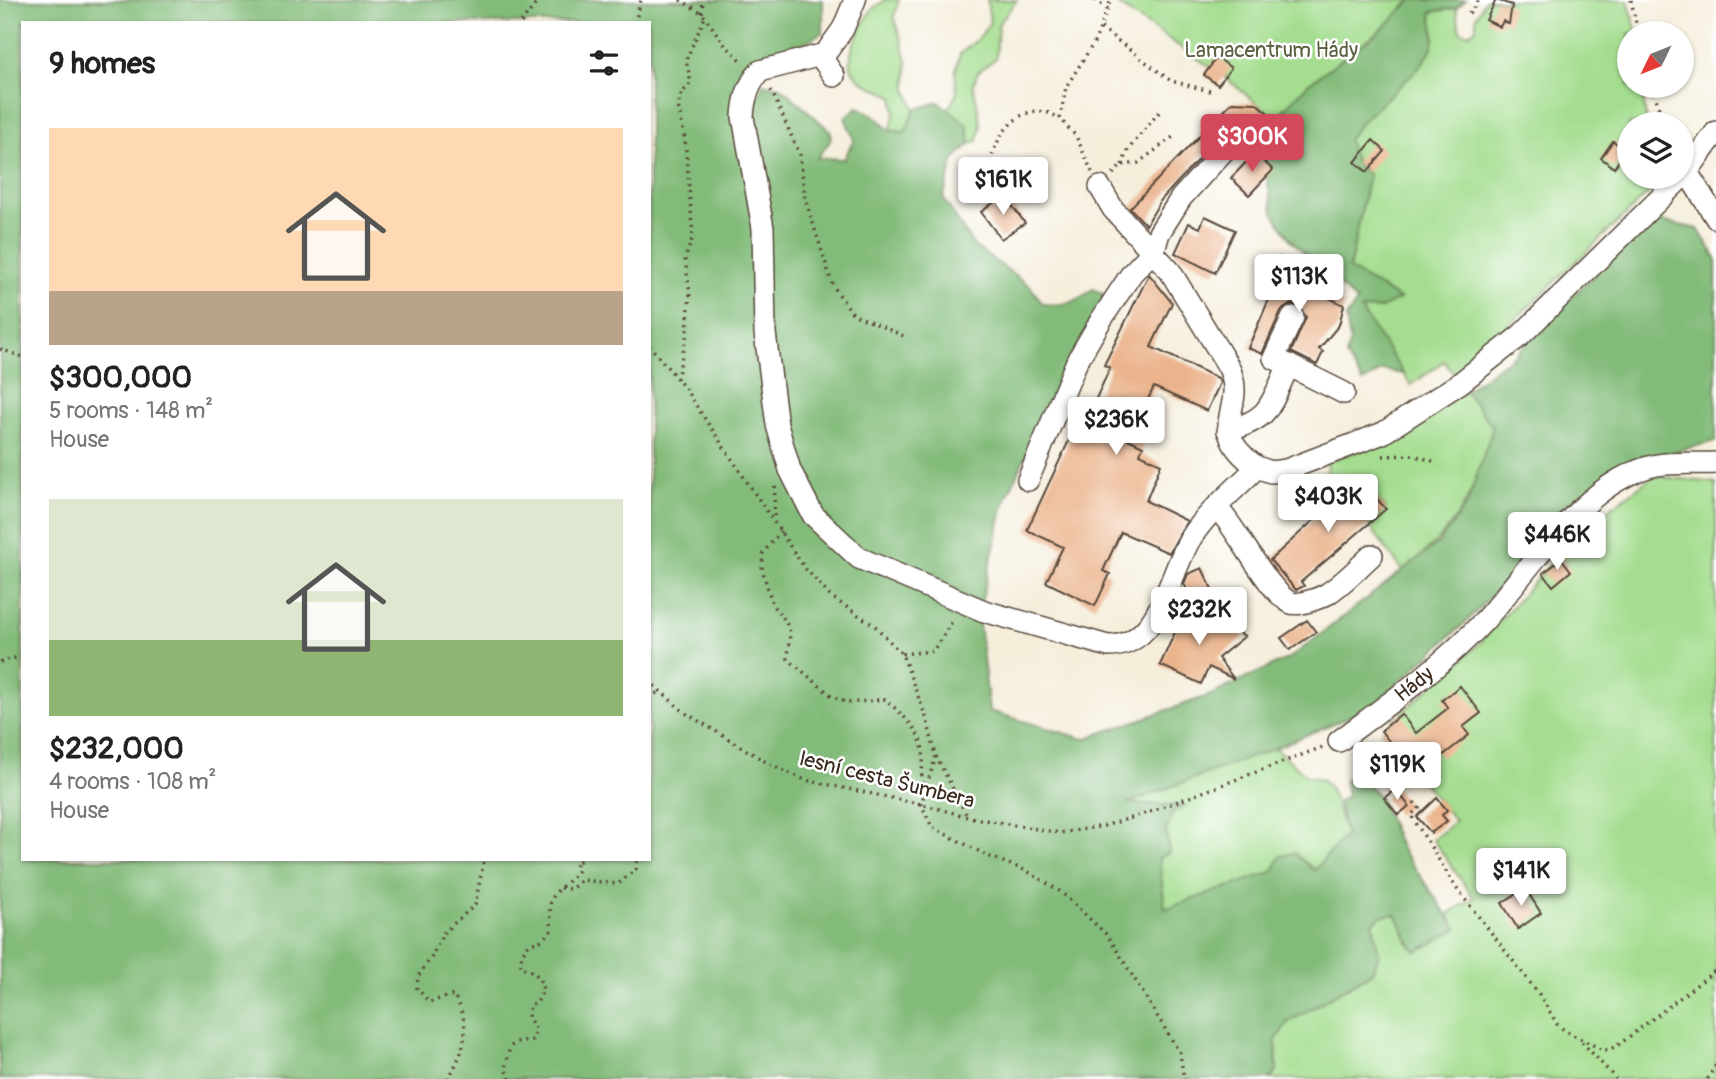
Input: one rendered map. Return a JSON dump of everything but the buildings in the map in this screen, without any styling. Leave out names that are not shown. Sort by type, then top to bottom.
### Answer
[{"type":"lane","points":[[855,0],[843,29],[821,57],[774,65],[760,71],[747,92],[743,117],[763,228],[765,333],[777,425],[790,470],[813,515],[859,558],[954,600],[1078,639],[1108,646],[1124,645],[1138,636],[1159,609],[1192,537],[1257,467]]},
{"type":"lane","points":[[821,57],[834,76]]},
{"type":"lane","points":[[1694,162],[1716,132]]},
{"type":"lane","points":[[1028,481],[1077,361],[1132,273],[1154,250],[1159,233],[1181,198],[1240,133]]},
{"type":"lane","points":[[1694,183],[1716,218]]},
{"type":"lane","points":[[1100,187],[1113,209],[1154,250],[1184,293],[1235,379],[1228,431],[1234,446],[1257,467],[1271,472],[1383,433],[1460,383],[1520,336],[1670,189]]},
{"type":"lane","points":[[1293,317],[1274,358],[1344,393]]},
{"type":"lane","points":[[1228,431],[1254,423],[1264,416],[1289,365]]},
{"type":"lane","name":"Hády","points":[[1339,741],[1411,687],[1481,624],[1573,517],[1615,483],[1657,466],[1716,463]]},
{"type":"lane","points":[[1300,464],[1323,470]]},
{"type":"lane","points":[[1218,509],[1233,524],[1267,577],[1289,602],[1298,605],[1325,596],[1372,555]]},
{"type":"path","points":[[523,21],[539,0]]},
{"type":"path","points":[[636,21],[641,0]]},
{"type":"path","points":[[680,0],[704,15],[725,45],[741,60],[760,71],[800,155],[804,198],[833,285],[853,314],[906,337]]},
{"type":"path","points":[[677,379],[687,333],[690,294],[685,259],[693,236],[685,139],[678,106],[681,94],[691,83],[686,60],[704,15],[703,0]]},
{"type":"path","points":[[1095,0],[1108,9]]},
{"type":"path","points":[[1060,119],[1066,88],[1101,29],[1111,0]]},
{"type":"path","points":[[1469,14],[1479,0]]},
{"type":"path","points":[[1631,0],[1635,21]]},
{"type":"path","points":[[1101,29],[1171,81],[1210,91]]},
{"type":"path","points":[[994,203],[987,180],[993,153],[1008,126],[1026,111],[1049,111],[1060,119],[1076,136],[1100,187],[1122,165],[1128,150],[1160,111]]},
{"type":"path","points":[[1122,165],[1138,163],[1173,137]]},
{"type":"path","points":[[651,347],[677,379],[804,567],[830,596],[875,626],[902,654],[936,756],[968,817]]},
{"type":"path","points":[[0,349],[21,357]]},
{"type":"path","points":[[1377,457],[1401,453],[1436,461]]},
{"type":"path","points":[[781,531],[763,553],[762,569],[773,606],[785,620],[790,632],[788,659],[833,697],[848,703],[885,699],[904,716],[914,728],[923,751],[921,770],[925,790]]},
{"type":"path","points":[[902,654],[933,651],[953,620],[954,600]]},
{"type":"path","points":[[0,662],[21,657]]},
{"type":"path","name":"lesní cesta Šumbera","points":[[651,683],[684,712],[756,756],[806,780],[921,804],[968,817],[1060,833],[1104,826],[1144,814],[1339,741]]},
{"type":"path","points":[[651,696],[660,692]]},
{"type":"path","points":[[936,756],[921,804],[932,827],[988,856],[1027,870],[1061,892],[1108,936],[1180,1053],[1184,1079]]},
{"type":"path","points":[[1414,802],[1419,808],[1411,815],[1451,880],[1539,994],[1558,1024],[1580,1040],[1601,1049],[1608,1050],[1617,1046],[1716,970]]},
{"type":"path","points":[[448,1079],[466,1040],[464,1014],[454,995],[429,1002],[417,988],[418,976],[432,958],[443,933],[475,905],[484,861]]},
{"type":"path","points":[[510,1079],[505,1069],[510,1047],[516,1042],[532,1040],[536,1030],[528,1017],[530,1005],[537,1003],[543,990],[540,978],[531,970],[520,967],[522,954],[529,944],[540,941],[551,931],[550,908],[559,888],[572,880],[578,870],[575,863],[580,861]]},
{"type":"path","points":[[559,888],[570,889],[582,880],[618,884],[636,869],[636,861]]},
{"type":"path","points":[[1580,1040],[1616,1079]]},
{"type":"path","points":[[1707,1079],[1716,1065]]},
{"type":"green space","points":[[0,0],[823,0],[823,32],[782,55],[745,85],[756,100],[763,84],[781,87],[831,132],[830,141],[817,158],[844,159],[854,140],[845,117],[858,107],[875,116],[890,131],[905,132],[915,109],[939,102],[967,124],[970,144],[954,159],[943,198],[974,246],[1030,286],[1043,304],[1070,302],[1093,289],[1106,296],[1068,362],[1005,501],[978,615],[989,711],[1084,739],[1211,695],[1293,656],[1439,542],[1467,504],[1493,427],[1465,391],[1516,354],[1650,219],[1698,229],[1716,258],[1716,441],[1642,460],[1592,490],[1467,621],[1370,708],[1275,748],[1127,803],[1184,806],[1173,812],[1166,831],[1169,853],[1159,858],[1165,909],[1272,872],[1281,856],[1294,853],[1314,870],[1346,835],[1338,802],[1347,796],[1345,780],[1356,771],[1380,798],[1400,847],[1457,929],[1416,952],[1396,914],[1380,916],[1373,923],[1379,955],[1372,972],[1287,1023],[1276,1040],[1277,1071],[1270,1079],[0,1079]]},
{"type":"green space","points":[[884,0],[899,0],[894,16],[907,60],[907,90],[915,109],[905,132],[890,131],[895,112],[893,96],[864,82],[852,70],[850,62],[851,52],[863,24],[873,8]]},
{"type":"green space","points":[[987,0],[1017,0],[998,25],[996,58],[978,72],[973,84],[981,124],[978,141],[970,144],[967,124],[948,109],[957,93],[955,73],[960,54],[979,38],[990,22]]},
{"type":"green space","name":"Lamacentrum Hády","points":[[1111,0],[1412,0],[1381,30],[1308,84],[1275,119],[1225,77]]},
{"type":"green space","points":[[1412,0],[1466,0],[1456,8],[1431,12],[1434,40],[1430,52],[1410,77],[1369,115],[1348,140],[1356,163],[1369,175],[1349,269],[1400,299],[1381,308],[1361,310],[1404,374],[1383,370],[1363,382],[1346,356],[1350,341],[1346,318],[1357,302],[1290,239],[1273,212],[1261,143],[1279,122],[1275,119],[1308,84],[1381,30]]},
{"type":"green space","points":[[1485,0],[1628,0],[1634,21],[1617,21],[1617,98],[1643,98],[1645,112],[1617,112],[1617,189],[1653,189],[1455,376],[1444,361],[1411,385],[1360,309],[1381,308],[1349,269],[1369,175],[1355,163],[1348,140],[1368,115],[1421,64],[1429,52],[1434,37],[1431,12],[1456,8],[1460,31],[1468,34],[1476,28],[1476,17]]},
{"type":"green space","points":[[1465,391],[1493,427],[1478,473],[1471,492],[1452,523],[1403,571],[1368,524],[1386,509],[1360,479],[1341,496],[1326,479],[1327,461],[1386,442]]},
{"type":"green space","points":[[1653,476],[1716,483],[1716,1079],[1270,1079],[1277,1071],[1276,1040],[1287,1023],[1372,972],[1379,955],[1373,922],[1380,916],[1396,914],[1406,932],[1408,943],[1456,928],[1448,914],[1474,898],[1433,840],[1455,821],[1381,731],[1476,647],[1579,532]]},
{"type":"green space","points":[[1275,748],[1307,776],[1323,780],[1330,788],[1346,835],[1314,870],[1294,853],[1273,872],[1164,909],[1159,858],[1169,853],[1166,831],[1173,812],[1183,806],[1125,804]]}]
